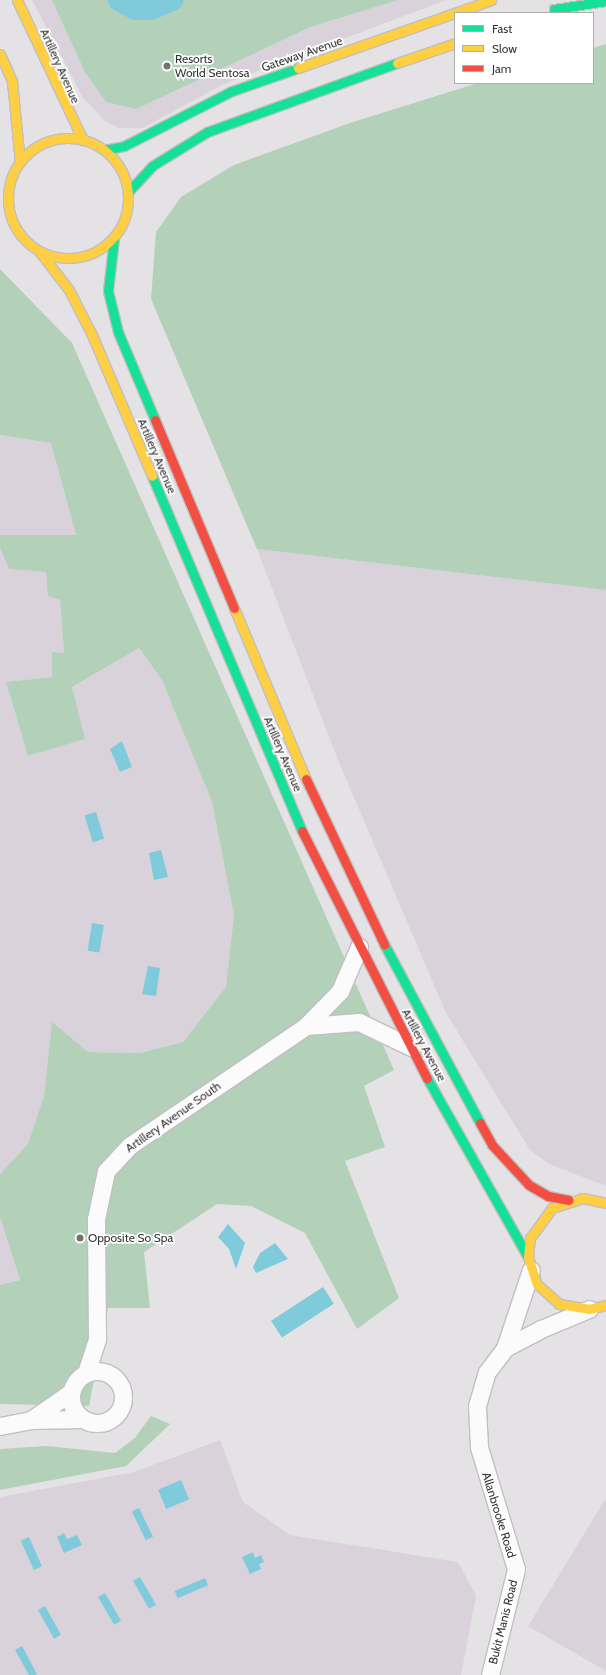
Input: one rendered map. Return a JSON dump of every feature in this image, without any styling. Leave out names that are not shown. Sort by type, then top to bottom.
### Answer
[{"type":"street","name":"Artillery Avenue","points":[[17,0],[83,140]]},
{"type":"street","name":"Gateway Avenue","points":[[457,12],[491,0]]},
{"type":"street","points":[[544,12],[575,0]]},
{"type":"street","points":[[554,9],[606,1]]},
{"type":"street","name":"Gateway Avenue","points":[[104,150],[124,146],[232,91],[454,13]]},
{"type":"street","points":[[128,192],[152,166],[207,132],[242,117],[454,43]]},
{"type":"street","points":[[0,54],[12,81],[20,162]]},
{"type":"street","points":[[68,139],[83,140],[104,150],[121,171],[128,192],[128,208],[114,238],[87,255],[71,258],[39,251],[18,231],[9,210],[12,177],[20,162],[42,144],[68,139]]},
{"type":"street","name":"Artillery Avenue","points":[[114,238],[108,291],[118,332],[323,818],[371,920],[492,1145],[529,1185],[548,1196],[570,1200]]},
{"type":"street","name":"Artillery Avenue","points":[[39,251],[69,290],[92,335],[304,835],[359,947],[468,1156],[547,1295],[574,1309],[600,1308]]},
{"type":"street","name":"Artillery Avenue South","points":[[86,1373],[97,1339],[96,1219],[106,1171],[128,1146],[306,1026],[340,991],[359,947]]},
{"type":"street","name":"Artillery Avenue South","points":[[306,1026],[359,1022],[411,1047]]},
{"type":"street","name":"Artillery Avenue","points":[[529,1263],[530,1238],[539,1221],[552,1208],[570,1200],[583,1198],[606,1204]]},
{"type":"street","name":"Allanbrooke Road","points":[[516,1569],[479,1447],[477,1406],[487,1372],[505,1348],[529,1263]]},
{"type":"street","name":"Allanbrooke Road","points":[[505,1348],[541,1329],[600,1308]]},
{"type":"street","name":"Artillery Avenue South","points":[[97,1339],[111,1374]]},
{"type":"street","points":[[0,1426],[30,1420],[82,1419],[107,1422],[120,1411],[123,1391],[111,1374],[86,1373],[71,1392],[30,1420]]},
{"type":"street","points":[[71,1392],[73,1407],[82,1419]]},
{"type":"street","name":"Bukit Manis Road","points":[[490,1675],[516,1569]]},
{"type":"shaded area","name":"Resorts World Sentosa","points":[[32,0],[446,0],[224,84],[143,128],[119,128],[105,121],[83,98]]},
{"type":"shaded area","points":[[0,435],[51,443],[76,535],[0,535]]},
{"type":"shaded area","points":[[0,548],[9,569],[47,572],[48,595],[60,600],[64,654],[52,652],[52,677],[6,682],[28,756],[84,739],[72,687],[139,648],[162,680],[212,802],[234,915],[226,987],[183,1042],[140,1053],[88,1052],[52,1023],[44,1096],[28,1144],[0,1174]]},
{"type":"shaded area","points":[[257,549],[606,590],[606,1186],[549,1164],[530,1150],[446,1013],[338,760]]},
{"type":"shaded area","points":[[0,1217],[20,1280],[0,1285]]},
{"type":"shaded area","points":[[220,1440],[243,1502],[290,1535],[458,1562],[476,1596],[461,1675],[0,1675],[0,1497],[134,1472]]},
{"type":"shaded area","points":[[606,1498],[606,1671],[528,1626]]},
{"type":"green space","name":"Resorts World Sentosa","points":[[52,0],[398,0],[310,27],[136,109],[106,102],[85,72]]},
{"type":"green space","points":[[606,44],[606,590],[257,549],[151,299],[156,232],[181,197],[234,165],[350,123],[475,84],[594,84],[594,48]]},
{"type":"green space","points":[[0,269],[72,343],[394,1070],[364,1086],[385,1147],[345,1161],[399,1298],[357,1329],[305,1233],[251,1206],[217,1204],[144,1252],[150,1308],[108,1308],[89,1406],[0,1404],[0,1285],[20,1280],[0,1217],[0,1174],[28,1144],[44,1096],[52,1022],[88,1052],[140,1053],[183,1042],[226,987],[234,915],[212,802],[162,680],[139,648],[72,687],[85,739],[28,756],[6,682],[52,677],[52,652],[64,653],[60,600],[48,596],[46,572],[9,569],[0,548],[0,535],[76,535],[51,443],[0,435]]},
{"type":"green space","points":[[151,1416],[170,1424],[126,1466],[0,1490],[0,1449],[47,1446],[115,1453],[135,1438]]},
{"type":"water","points":[[122,741],[132,767],[120,772],[110,749]]},
{"type":"water","points":[[96,812],[104,839],[93,842],[85,816]]},
{"type":"water","points":[[161,850],[168,877],[154,880],[149,853]]},
{"type":"water","points":[[92,923],[104,925],[99,953],[88,951]]},
{"type":"water","points":[[148,966],[160,968],[156,996],[142,994]]},
{"type":"water","points":[[228,1224],[245,1243],[236,1269],[229,1249],[218,1237]]},
{"type":"water","points":[[275,1243],[288,1259],[256,1273],[253,1267],[260,1253]]},
{"type":"water","points":[[323,1287],[334,1304],[282,1338],[271,1321]]},
{"type":"water","points":[[181,1480],[189,1499],[166,1509],[158,1490]]},
{"type":"water","points":[[139,1508],[153,1537],[146,1540],[132,1512]]},
{"type":"water","points":[[64,1533],[67,1539],[77,1535],[82,1545],[64,1553],[57,1537]]},
{"type":"water","points":[[29,1537],[42,1566],[34,1570],[21,1541]]},
{"type":"water","points":[[253,1552],[255,1558],[261,1555],[264,1562],[259,1564],[261,1569],[250,1574],[242,1557]]},
{"type":"water","points":[[140,1577],[156,1605],[149,1609],[133,1581]]},
{"type":"water","points":[[205,1578],[208,1585],[178,1598],[175,1591]]},
{"type":"water","points":[[105,1593],[121,1621],[114,1625],[98,1597]]},
{"type":"water","points":[[45,1606],[61,1635],[54,1639],[38,1610]]},
{"type":"water","points":[[22,1646],[37,1674],[35,1675],[29,1675],[15,1650]]},
{"type":"waterway","points":[[118,0],[135,9],[150,9],[172,0]]},
{"type":"traffic: fast","points":[[554,9],[606,1]]},
{"type":"traffic: fast","points":[[128,192],[152,166],[207,132],[397,63]]},
{"type":"traffic: fast","points":[[104,150],[124,146],[232,91],[298,68]]},
{"type":"traffic: fast","points":[[114,238],[108,291],[118,332],[155,420]]},
{"type":"traffic: fast","points":[[152,476],[302,831]]},
{"type":"traffic: fast","points":[[384,944],[480,1123]]},
{"type":"traffic: fast","points":[[427,1078],[528,1257]]},
{"type":"traffic: slow","points":[[17,0],[83,140]]},
{"type":"traffic: slow","points":[[457,12],[491,0]]},
{"type":"traffic: slow","points":[[298,68],[454,13]]},
{"type":"traffic: slow","points":[[397,63],[454,43]]},
{"type":"traffic: slow","points":[[0,54],[12,81],[20,162]]},
{"type":"traffic: slow","points":[[68,138],[80,139],[91,143],[101,148],[110,156],[118,165],[123,175],[127,186],[128,198],[127,210],[123,221],[118,231],[110,240],[101,248],[91,253],[80,257],[68,258],[56,257],[45,253],[35,248],[26,240],[18,231],[13,221],[9,210],[8,198],[9,186],[13,175],[18,165],[26,156],[35,148],[45,143],[56,139],[68,138]]},
{"type":"traffic: slow","points":[[39,251],[69,290],[92,335],[152,476]]},
{"type":"traffic: slow","points":[[234,608],[306,779]]},
{"type":"traffic: slow","points":[[606,1203],[583,1198],[552,1208],[530,1238],[528,1257],[537,1284],[559,1304],[589,1309],[606,1305]]},
{"type":"traffic: jam","points":[[155,420],[234,608]]},
{"type":"traffic: jam","points":[[306,779],[384,944]]},
{"type":"traffic: jam","points":[[302,831],[427,1078]]},
{"type":"traffic: jam","points":[[480,1123],[492,1145],[529,1185],[548,1196],[569,1200]]},
{"type":"place","name":"Resorts World Sentosa","points":[[167,66]]},
{"type":"place","name":"Opposite So Spa","points":[[80,1238]]}]
